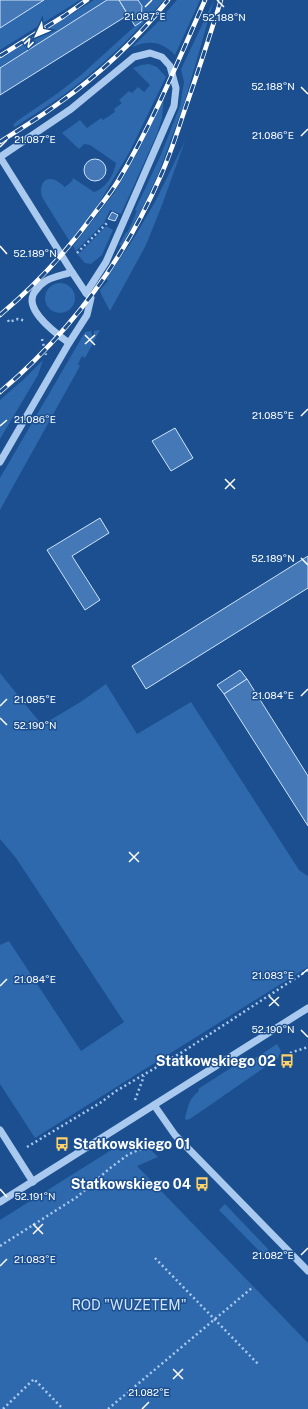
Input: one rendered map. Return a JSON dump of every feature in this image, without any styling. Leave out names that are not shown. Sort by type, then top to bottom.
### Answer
[{"type":"street","points":[[0,462],[69,343],[87,315],[90,298],[86,293],[72,272],[0,157],[71,109],[134,57],[150,53],[162,57],[170,66],[176,88],[174,106],[106,262],[86,293]]},
{"type":"street","points":[[69,343],[47,327],[37,314],[32,303],[33,295],[43,282],[72,272]]},
{"type":"street","points":[[0,1202],[308,1008]]},
{"type":"street","points":[[154,1105],[175,1135],[308,1271]]},
{"type":"street","points":[[0,1130],[33,1182]]},
{"type":"path","points":[[77,253],[107,223]]},
{"type":"path","points":[[8,320],[9,322],[18,319],[28,322]]},
{"type":"path","points":[[40,333],[46,354],[45,359]]},
{"type":"path","points":[[27,1147],[100,1103],[116,1091],[144,1076],[236,1018],[308,970]]},
{"type":"path","points":[[290,1053],[308,1047]]},
{"type":"path","points":[[129,1104],[135,1100],[144,1076]]},
{"type":"path","points":[[0,1246],[77,1197],[108,1169],[129,1154],[151,1145]]},
{"type":"path","points":[[155,1258],[259,1365]]},
{"type":"path","points":[[108,1409],[254,1287]]},
{"type":"path","points":[[3,1409],[34,1380],[63,1409]]},
{"type":"green space","points":[[44,0],[80,0],[0,50],[0,28]]},
{"type":"green space","points":[[94,0],[107,0],[0,68],[0,59]]},
{"type":"green space","points":[[138,0],[164,0],[101,65],[63,96],[15,127],[13,125],[17,121],[81,75],[141,22],[142,6]]},
{"type":"green space","points":[[177,0],[200,0],[175,55],[160,44],[155,43],[144,43],[132,47],[155,25]]},
{"type":"green space","points":[[214,0],[184,104],[159,172],[145,203],[122,246],[119,245],[126,232],[127,233],[137,211],[135,210],[160,157],[180,106],[184,82],[181,69]]},
{"type":"green space","points":[[149,64],[157,67],[166,77],[129,153],[95,210],[70,242],[42,197],[41,188],[43,182],[48,179],[53,179],[65,187],[72,181],[73,178],[94,192],[105,185],[113,172],[116,163],[90,145],[84,144],[79,149],[62,133],[80,120],[87,128],[101,118],[103,120],[115,112],[114,109],[122,103],[119,100],[129,91],[132,93],[138,87],[144,92],[150,85],[133,68]]},
{"type":"green space","points":[[164,96],[162,118],[157,134],[121,214],[110,210],[104,223],[76,251],[73,246],[114,193],[140,148]]},
{"type":"green space","points":[[185,141],[146,245],[110,311],[100,290],[108,281],[106,279],[132,241],[155,202]]},
{"type":"green space","points":[[106,226],[113,230],[102,255],[91,264],[85,263],[78,255]]},
{"type":"green space","points":[[60,283],[66,284],[74,292],[74,304],[66,312],[60,313],[54,312],[46,304],[45,298],[46,292],[54,284]]},
{"type":"green space","points":[[100,330],[85,358],[82,356],[78,364],[80,366],[0,510],[0,478],[85,332],[91,331],[92,336],[94,335],[94,331]]},
{"type":"green space","points":[[43,360],[38,375],[0,439],[0,400]]},
{"type":"green space","points":[[0,673],[42,725],[82,701],[106,684],[137,734],[191,702],[299,870],[308,876],[308,967],[35,1138],[0,1084],[0,945],[9,941],[81,1051],[124,1022],[16,858],[0,839]]},
{"type":"green space","points":[[277,1044],[281,1051],[278,1058],[190,1119],[186,1120],[185,1118],[189,1103],[199,1091],[198,1089],[237,1064],[240,1068]]},
{"type":"green space","name":"ROD \"WUZETEM\"","points":[[132,1140],[145,1144],[158,1157],[137,1166],[308,1343],[308,1409],[0,1409],[0,1220],[124,1142]]},
{"type":"green space","points":[[225,1204],[268,1249],[271,1258],[268,1260],[219,1210]]},
{"type":"building","points":[[0,0],[44,0],[0,28]]},
{"type":"building","points":[[107,0],[119,0],[128,15],[0,95],[0,68]]},
{"type":"building","points":[[119,0],[138,0],[142,6],[141,22],[135,26]]},
{"type":"building","points":[[95,159],[103,162],[106,170],[103,178],[95,181],[87,178],[84,170],[87,162]]},
{"type":"building","points":[[112,212],[118,215],[115,221],[108,219]]},
{"type":"building","points":[[175,428],[193,458],[171,471],[152,441]]},
{"type":"building","points":[[100,518],[109,533],[72,556],[100,600],[85,610],[47,550]]},
{"type":"building","points":[[308,556],[308,588],[146,689],[132,666]]},
{"type":"building","points":[[240,670],[247,679],[224,694],[217,685]]},
{"type":"building","points":[[247,679],[308,776],[308,826],[224,694]]},
{"type":"railway","points":[[0,56],[87,0]]},
{"type":"railway","points":[[0,142],[52,108],[89,80],[131,42],[168,0]]},
{"type":"railway","points":[[0,315],[27,291],[64,252],[116,185],[143,137],[205,0]]},
{"type":"railway","points":[[0,392],[50,345],[72,319],[113,265],[130,236],[146,206],[167,160],[221,0]]},
{"type":"place","name":"Statkowskiego 02","points":[[287,1061]]},
{"type":"place","name":"Statkowskiego 01","points":[[62,1144]]},
{"type":"place","name":"Statkowskiego 04","points":[[202,1184]]}]
